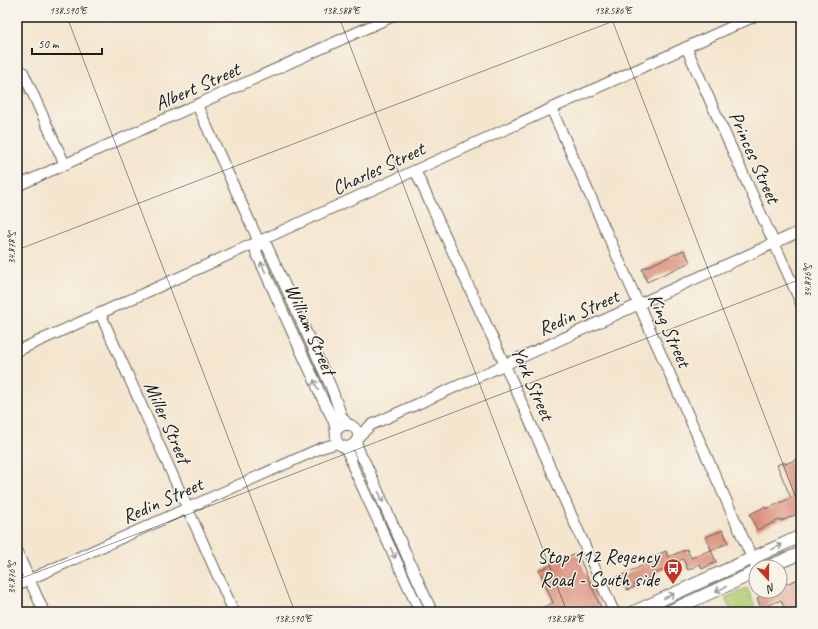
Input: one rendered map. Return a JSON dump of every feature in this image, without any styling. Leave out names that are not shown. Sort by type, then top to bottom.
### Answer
[{"type":"main road","points":[[759,559],[801,536]]},
{"type":"main road","points":[[787,559],[801,553]]},
{"type":"main road","points":[[634,612],[748,564]]},
{"type":"main road","points":[[668,612],[748,576]]},
{"type":"street","name":"Albert Street","points":[[17,186],[391,17]]},
{"type":"street","name":"Charles Street","points":[[17,351],[753,17]]},
{"type":"street","name":"Princes Street","points":[[686,47],[801,303]]},
{"type":"street","points":[[23,72],[65,165]]},
{"type":"street","name":"William Street","points":[[197,105],[259,242],[267,246],[331,388],[342,417],[351,426]]},
{"type":"street","name":"King Street","points":[[552,108],[753,559]]},
{"type":"street","name":"York Street","points":[[415,170],[505,365],[614,612]]},
{"type":"street","name":"Redin Street","points":[[357,439],[371,425],[801,231]]},
{"type":"street","name":"William Street","points":[[259,242],[256,252],[320,393],[334,420],[338,439],[350,455],[353,467],[420,612]]},
{"type":"street","name":"Miller Street","points":[[100,313],[234,612]]},
{"type":"street","name":"Redin Street","points":[[351,426],[371,425]]},
{"type":"street","points":[[357,439],[350,446],[338,439],[338,429],[342,426],[351,426],[357,433],[361,456],[432,612]]},
{"type":"street","name":"Redin Street","points":[[17,584],[321,448],[338,439]]},
{"type":"street","points":[[17,552],[44,612]]},
{"type":"green space","points":[[17,59],[30,90],[17,96]]},
{"type":"green space","points":[[747,588],[748,599],[752,599],[758,612],[732,612],[725,598]]},
{"type":"building","points":[[684,250],[690,262],[647,282],[642,269]]},
{"type":"building","points":[[801,458],[801,490],[799,491],[801,494],[801,512],[757,530],[750,514],[791,498],[777,465],[784,462],[785,464]]},
{"type":"building","points":[[723,530],[728,543],[711,550],[706,537]]},
{"type":"building","points":[[687,549],[691,558],[711,550],[716,562],[702,569],[700,564],[688,570],[683,559],[665,567],[666,569],[655,575],[634,584],[635,587],[627,590],[624,584],[617,587],[613,579],[653,561],[652,557],[666,551],[668,557]]},
{"type":"building","points":[[577,553],[603,612],[533,612],[553,603],[539,570]]},
{"type":"building","points":[[801,578],[801,612],[786,612],[781,600],[761,608],[757,599],[788,599],[788,583]]},
{"type":"place","name":"Stop 112 Regency Road - South side","points":[[673,585]]}]
